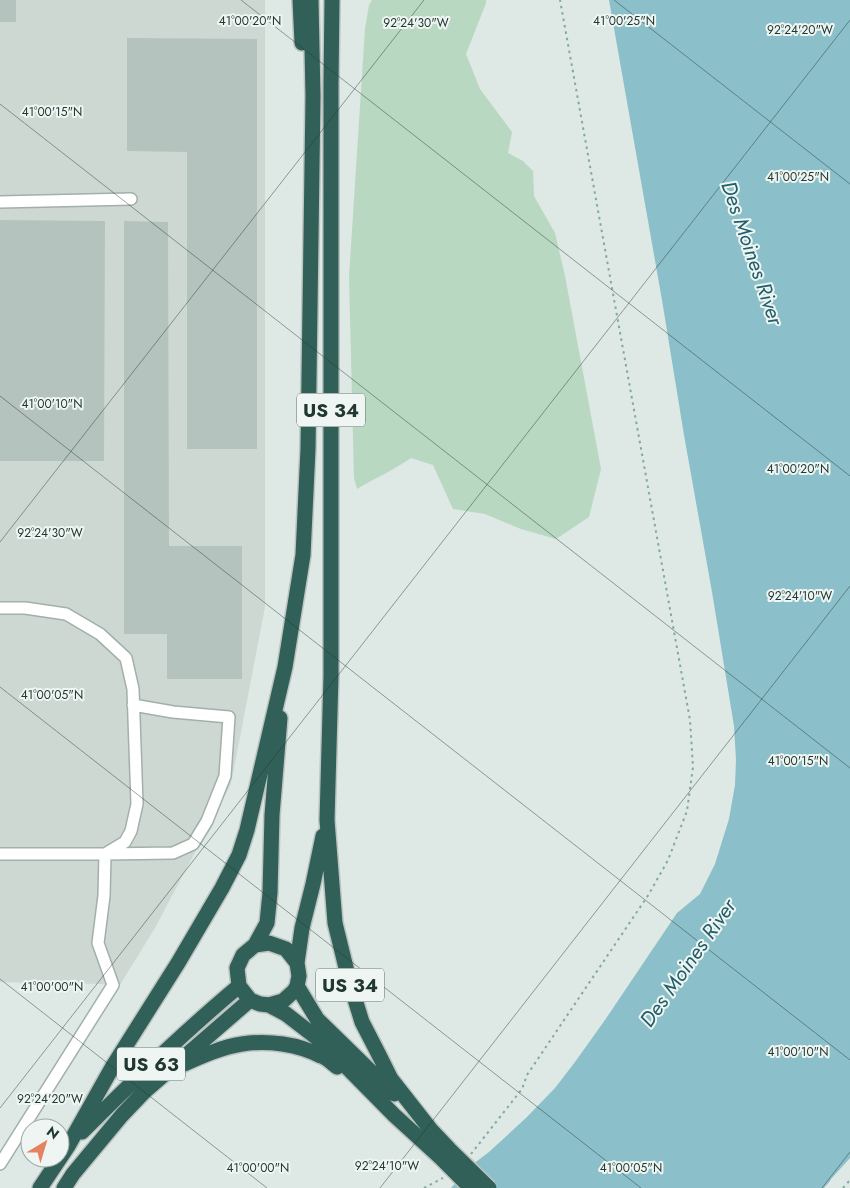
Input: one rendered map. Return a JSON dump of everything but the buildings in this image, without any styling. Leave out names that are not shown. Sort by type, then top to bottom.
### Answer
[{"type":"highway","points":[[300,0],[311,198]]},
{"type":"highway","name":"US 34","points":[[239,986],[236,968],[243,955],[255,945],[267,923],[270,893],[272,815],[285,667],[304,555],[308,449],[313,96],[311,0]]},
{"type":"highway","name":"US 34","points":[[332,0],[331,666],[327,820],[335,923],[362,1022],[391,1078],[431,1130],[444,1153],[471,1188]]},
{"type":"highway","points":[[331,83],[341,0]]},
{"type":"highway","points":[[70,1142],[113,1066],[178,963],[239,855],[247,830],[285,667]]},
{"type":"highway","points":[[269,1005],[283,1001],[294,991],[296,986],[299,976],[297,963],[302,928],[314,884],[327,820]]},
{"type":"highway","points":[[255,945],[269,943],[286,949],[297,963]]},
{"type":"highway","points":[[171,1069],[250,1000],[239,986]]},
{"type":"highway","name":"US 63","points":[[70,1147],[134,1081],[239,986]]},
{"type":"highway","points":[[296,986],[317,1019],[431,1130]]},
{"type":"highway","name":"US 34","points":[[250,1000],[269,1005],[286,1014],[321,1041],[394,1115],[489,1188]]},
{"type":"highway","name":"US 63","points":[[64,1188],[73,1174],[122,1115],[145,1092],[171,1069],[212,1052],[242,1044],[278,1043],[301,1048],[322,1056],[370,1091]]},
{"type":"highway","name":"US 63","points":[[40,1188],[54,1168]]},
{"type":"lane","points":[[0,202],[131,199]]},
{"type":"lane","points":[[0,608],[25,608],[66,614],[100,634],[126,658],[133,689],[137,804],[131,831],[126,842],[105,854]]},
{"type":"lane","points":[[0,854],[173,854],[193,844],[206,821],[225,776],[229,718],[173,712],[133,705]]},
{"type":"lane","points":[[0,1164],[113,985],[98,943],[104,896],[105,854]]},
{"type":"path","points":[[465,1159],[472,1153],[522,1089],[527,1075],[649,894],[668,860],[687,810],[693,767],[690,720],[560,0]]},
{"type":"path","points":[[424,1188],[445,1177]]},
{"type":"path","points":[[842,1188],[850,1180]]},
{"type":"shaded area","points":[[0,0],[265,0],[265,607],[231,784],[155,928],[110,1001],[105,984],[0,982]]},
{"type":"green space","points":[[372,0],[486,0],[466,54],[480,89],[512,132],[508,153],[523,161],[533,171],[534,196],[555,233],[565,276],[601,469],[589,517],[556,539],[521,529],[485,514],[453,509],[433,465],[411,458],[357,489],[354,478],[349,277],[365,29],[369,5]]},
{"type":"water","name":"Des Moines River","points":[[609,0],[850,0],[850,1158],[824,1188],[451,1188],[464,1171],[489,1152],[555,1088],[605,1020],[677,913],[700,894],[715,864],[729,819],[735,785],[734,726]]}]
